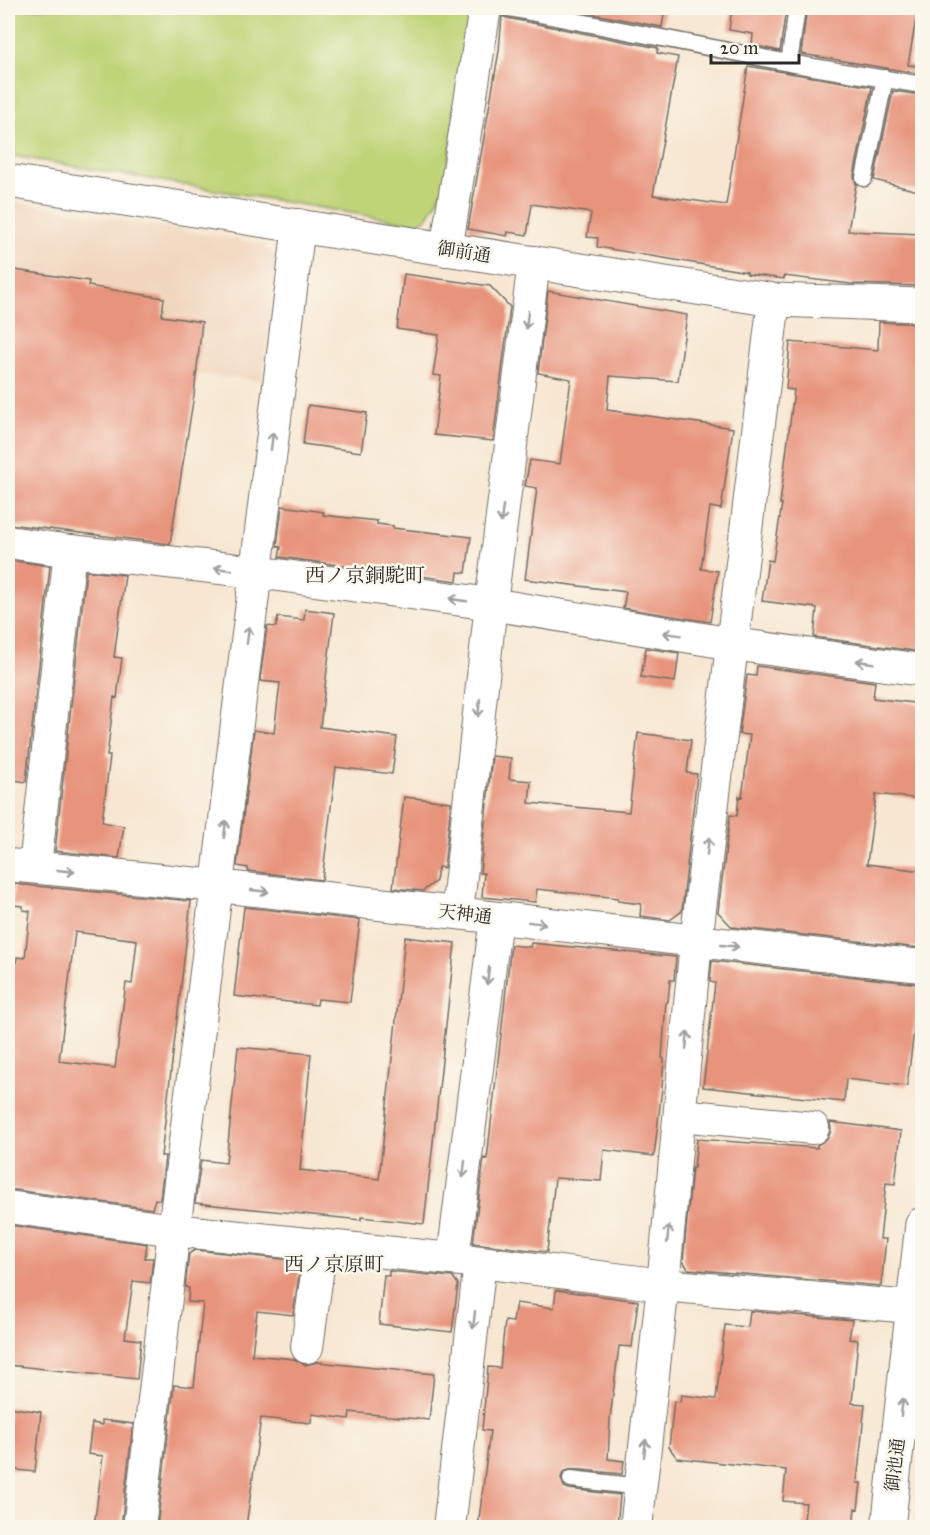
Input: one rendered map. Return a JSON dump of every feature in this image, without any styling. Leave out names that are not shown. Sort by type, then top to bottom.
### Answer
[{"type":"street","points":[[446,250],[485,8]]},
{"type":"street","name":"御前通","points":[[8,181],[774,300],[922,305]]},
{"type":"street","points":[[139,1527],[299,225]]},
{"type":"street","points":[[457,913],[490,604],[534,262]]},
{"type":"street","points":[[636,1527],[663,1285],[696,942],[774,300]]},
{"type":"street","points":[[8,542],[256,572],[490,604],[733,644],[922,669]]},
{"type":"street","points":[[21,866],[70,551]]},
{"type":"street","name":"天神通","points":[[21,866],[218,886],[922,966]]},
{"type":"street","points":[[448,1527],[466,1261],[496,918]]},
{"type":"street","points":[[680,1115],[813,1128]]},
{"type":"street","points":[[8,1207],[174,1230],[466,1261],[663,1285],[918,1308]]},
{"type":"street","name":"御池通","points":[[888,1527],[918,1308],[922,1224]]},
{"type":"street","points":[[306,1347],[321,1245]]},
{"type":"lane","points":[[509,8],[789,63],[922,85]]},
{"type":"lane","points":[[789,63],[797,8]]},
{"type":"lane","points":[[864,178],[885,78]]},
{"type":"lane","points":[[571,1479],[641,1487]]},
{"type":"shaded area","points":[[8,201],[263,244],[277,259],[262,381],[197,374],[173,550],[8,527]]},
{"type":"green space","points":[[8,8],[474,8],[444,190],[427,218],[417,224],[8,155]]},
{"type":"building","points":[[584,8],[665,8],[662,27],[583,12]]},
{"type":"building","points":[[732,8],[786,8],[780,51],[752,45],[753,34],[729,30]]},
{"type":"building","points":[[807,8],[918,8],[908,65],[922,66],[922,74],[801,54]]},
{"type":"building","points":[[502,16],[658,48],[657,53],[678,57],[653,195],[726,205],[748,66],[872,87],[854,176],[856,184],[848,231],[922,234],[922,286],[851,284],[784,276],[784,279],[597,247],[598,238],[587,237],[591,213],[532,204],[527,235],[508,232],[507,236],[468,229],[499,51]]},
{"type":"building","points":[[893,91],[922,95],[922,192],[874,180]]},
{"type":"building","points":[[8,269],[89,281],[88,286],[164,298],[162,316],[202,322],[194,395],[170,544],[8,524]]},
{"type":"building","points":[[404,274],[490,286],[510,307],[493,441],[434,435],[441,376],[433,375],[439,335],[397,329]]},
{"type":"building","points":[[548,291],[687,315],[678,381],[610,376],[607,410],[733,428],[721,509],[710,507],[701,569],[718,571],[710,622],[623,608],[626,592],[525,579],[537,488],[525,486],[530,460],[560,464],[571,379],[538,373]]},
{"type":"building","points":[[879,322],[922,324],[921,652],[814,637],[817,608],[762,601],[768,560],[773,561],[782,504],[780,504],[794,390],[786,389],[790,342],[878,350]]},
{"type":"building","points":[[308,405],[367,413],[361,452],[303,444]]},
{"type":"building","points":[[282,506],[324,512],[323,515],[377,521],[377,524],[393,526],[393,528],[471,537],[466,573],[458,572],[457,581],[279,557],[281,547],[277,546]]},
{"type":"building","points":[[8,560],[50,566],[26,782],[8,779]]},
{"type":"building","points":[[86,571],[125,575],[114,657],[122,658],[117,698],[114,697],[102,822],[124,826],[119,858],[55,851]]},
{"type":"building","points":[[305,609],[334,613],[320,727],[397,737],[392,774],[336,767],[322,880],[248,871],[248,868],[237,866],[254,730],[274,733],[280,683],[260,681],[267,626],[276,627],[278,617],[304,620]]},
{"type":"building","points":[[646,648],[679,653],[675,682],[641,677]]},
{"type":"building","points":[[757,666],[875,682],[873,698],[922,704],[922,799],[876,794],[867,864],[922,871],[920,948],[732,927],[718,912],[730,815],[737,816],[739,796],[742,797],[750,735],[739,734],[747,675],[756,676]]},
{"type":"building","points":[[638,733],[691,740],[687,773],[697,774],[682,911],[670,920],[640,916],[641,904],[618,901],[618,898],[537,889],[535,902],[482,897],[484,873],[480,873],[492,756],[511,758],[509,779],[531,781],[529,803],[629,812]]},
{"type":"building","points":[[404,797],[451,802],[444,868],[438,867],[436,881],[423,891],[393,888]]},
{"type":"building","points":[[14,884],[191,901],[161,1156],[165,1156],[160,1200],[155,1199],[152,1209],[8,1189],[9,963],[16,964],[17,957],[25,958],[30,911],[23,910],[23,906],[12,905]],"holes":[[[75,932],[137,940],[132,984],[126,983],[115,1068],[59,1061]]]},
{"type":"building","points":[[244,907],[360,920],[350,1002],[318,999],[317,1005],[234,996]]},
{"type":"building","points":[[405,937],[455,943],[424,1224],[195,1203],[201,1160],[226,1163],[238,1047],[311,1054],[300,1170],[379,1179]]},
{"type":"building","points":[[531,943],[676,957],[674,980],[670,980],[668,1002],[666,1002],[662,1088],[654,1156],[604,1150],[601,1181],[555,1178],[547,1252],[473,1243],[484,1158],[487,1159],[511,945],[530,947]]},
{"type":"building","points":[[712,961],[920,984],[907,1086],[846,1079],[844,1102],[703,1087],[715,983],[710,982]]},
{"type":"building","points":[[830,1122],[901,1131],[895,1184],[886,1183],[880,1239],[886,1239],[881,1286],[688,1269],[683,1261],[697,1139],[817,1148],[817,1145],[828,1138],[831,1130]]},
{"type":"building","points":[[8,1225],[147,1244],[145,1258],[153,1258],[150,1283],[133,1281],[125,1338],[141,1340],[137,1379],[8,1365]]},
{"type":"building","points":[[195,1250],[301,1261],[293,1315],[257,1311],[252,1355],[294,1359],[305,1365],[317,1362],[434,1374],[429,1420],[350,1412],[349,1419],[312,1414],[311,1423],[261,1418],[246,1527],[157,1527],[174,1385],[194,1387],[203,1303],[188,1302],[189,1288],[185,1287],[189,1254]]},
{"type":"building","points":[[389,1271],[453,1277],[458,1284],[452,1332],[379,1324],[384,1275],[389,1276]]},
{"type":"building","points":[[556,1290],[638,1301],[632,1347],[619,1346],[610,1419],[608,1459],[624,1461],[622,1474],[572,1469],[563,1472],[561,1478],[564,1487],[569,1489],[620,1495],[617,1527],[478,1527],[490,1431],[482,1430],[488,1367],[500,1368],[505,1321],[513,1322],[516,1303],[554,1308]]},
{"type":"building","points":[[750,1311],[852,1320],[849,1339],[858,1340],[852,1403],[865,1404],[857,1483],[861,1483],[853,1527],[803,1527],[806,1503],[783,1501],[786,1470],[677,1458],[669,1447],[674,1401],[680,1402],[681,1395],[716,1399],[725,1325],[748,1327]]},
{"type":"building","points":[[8,1407],[41,1412],[35,1472],[8,1469]]},
{"type":"building","points":[[102,1420],[133,1424],[121,1527],[94,1527],[103,1456],[88,1454],[92,1423],[102,1425]]},
{"type":"district","name":"西ノ京銅駝町","points":[[365,575]]},
{"type":"district","name":"西ノ京原町","points":[[334,1264]]}]
